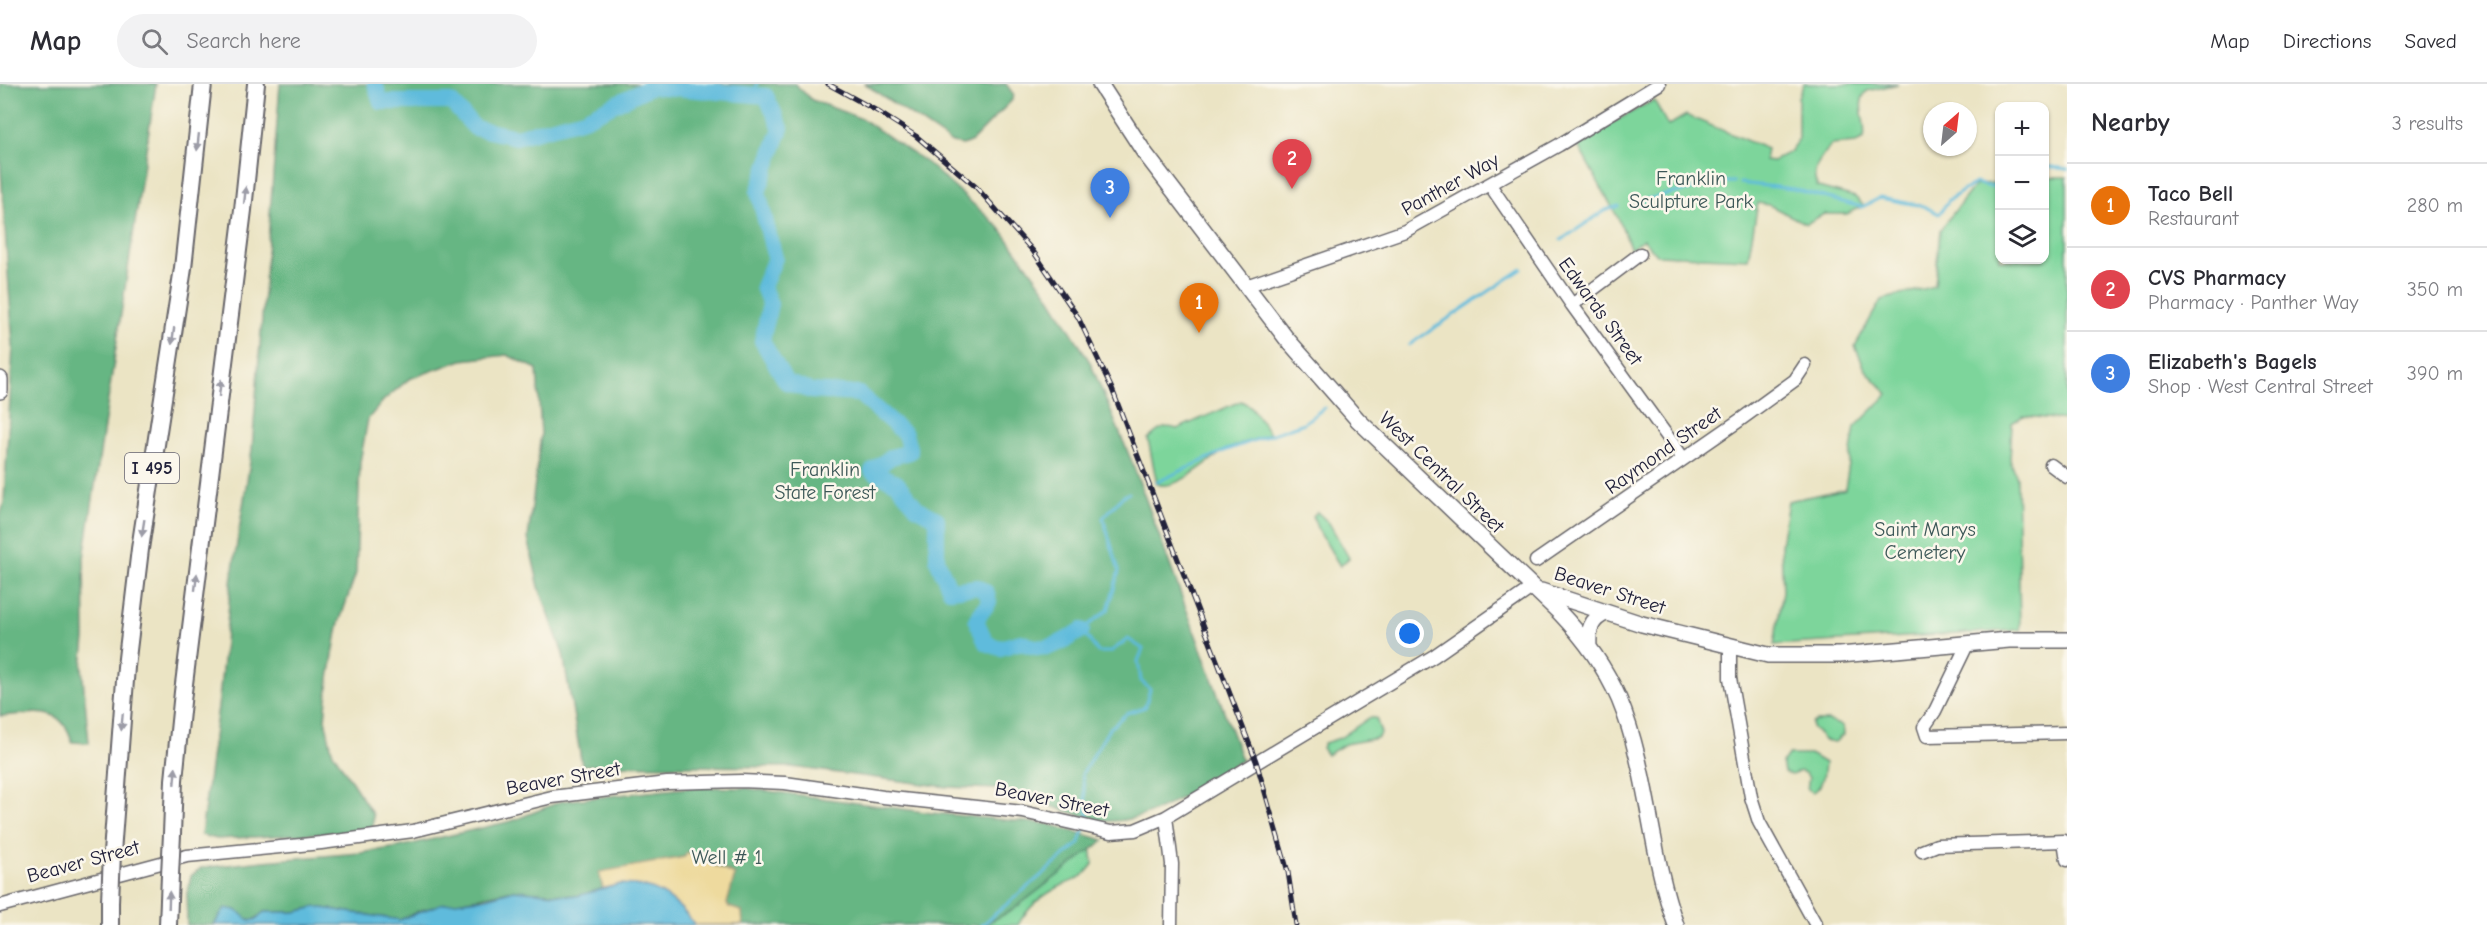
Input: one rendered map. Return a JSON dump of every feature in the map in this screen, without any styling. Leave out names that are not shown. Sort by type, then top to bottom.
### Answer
[{"type":"highway","name":"I 495","points":[[110,925],[112,853],[126,667],[140,549],[183,268],[203,84]]},
{"type":"highway","name":"I 495","points":[[168,925],[174,780],[183,692],[243,210],[256,84]]},
{"type":"main road","name":"West Central Street","points":[[1100,84],[1144,152],[1286,338],[1358,420],[1568,621],[1589,647],[1615,691],[1630,733],[1663,883],[1676,925]]},
{"type":"main road","points":[[0,379],[0,391]]},
{"type":"main road","name":"Beaver Street","points":[[1533,587],[1606,614],[1768,655],[1799,657],[2009,640],[2067,640]]},
{"type":"main road","points":[[1589,647],[1592,624],[1597,618],[1606,614]]},
{"type":"street","name":"Panther Way","points":[[1246,286],[1393,237],[1490,185],[1659,84]]},
{"type":"street","name":"Edwards Street","points":[[1490,185],[1572,305],[1683,458]]},
{"type":"street","points":[[1572,305],[1640,254]]},
{"type":"street","name":"Raymond Street","points":[[1536,561],[1795,380],[1805,364]]},
{"type":"street","points":[[2051,465],[2067,477]]},
{"type":"street","name":"Beaver Street","points":[[0,906],[187,856],[321,843],[413,831],[552,797],[668,783],[741,781],[785,783],[883,797],[1023,812],[1107,832],[1139,829],[1166,817],[1434,656],[1533,587]]},
{"type":"street","points":[[1967,645],[1935,711],[1924,727],[1927,736],[2067,734]]},
{"type":"street","points":[[1730,647],[1730,678],[1751,797],[1759,822],[1816,925]]},
{"type":"street","points":[[1166,817],[1172,864],[1171,925]]},
{"type":"street","points":[[1922,851],[1937,845],[2066,836],[2067,860]]},
{"type":"green space","points":[[0,84],[156,84],[84,558],[85,639],[82,667],[89,743],[72,742],[67,729],[53,716],[34,713],[0,716],[0,516],[4,502],[13,346],[0,156]]},
{"type":"green space","name":"Franklin State Forest","points":[[280,84],[795,84],[812,100],[862,119],[927,163],[999,227],[1048,294],[1090,362],[1132,462],[1242,760],[1172,803],[1134,818],[1115,821],[1096,820],[995,789],[947,787],[792,767],[582,765],[563,654],[539,587],[528,538],[541,434],[537,369],[507,355],[462,360],[409,379],[383,401],[368,419],[360,462],[356,573],[338,626],[325,719],[332,751],[373,815],[373,826],[363,831],[217,839],[201,835],[232,575],[252,449]]},
{"type":"green space","points":[[865,84],[954,86],[1006,84],[1014,95],[1012,100],[972,141],[963,145],[952,143]]},
{"type":"green space","name":"Franklin Sculpture Park","points":[[1804,84],[1898,84],[1867,91],[1863,96],[1861,108],[1864,139],[1856,143],[1831,145],[1815,170],[1815,181],[1818,187],[1855,197],[1864,206],[1847,214],[1824,214],[1806,224],[1769,205],[1758,203],[1748,259],[1657,255],[1643,239],[1631,249],[1619,220],[1576,142],[1654,100],[1668,126],[1686,115],[1767,149],[1765,160],[1773,161],[1791,151],[1798,139],[1798,97]]},
{"type":"green space","name":"Saint Marys Cemetery","points":[[2049,177],[2067,177],[2067,420],[2023,416],[2012,423],[2010,460],[2017,478],[2020,630],[1774,645],[1783,591],[1781,545],[1788,501],[1845,489],[1855,427],[1888,394],[1865,369],[1855,346],[1881,300],[1935,286],[1940,230],[1975,185],[1995,182],[1995,264],[2049,264]]},
{"type":"green space","points":[[1241,401],[1250,406],[1270,434],[1226,450],[1174,483],[1157,484],[1148,439],[1154,433],[1168,427],[1177,429]]},
{"type":"green space","points":[[1317,512],[1329,523],[1349,558],[1340,566],[1317,528],[1313,516]]},
{"type":"green space","points":[[1369,718],[1376,718],[1381,733],[1377,738],[1345,744],[1327,755],[1322,748],[1324,743],[1340,738]]},
{"type":"green space","points":[[1828,721],[1843,726],[1844,734],[1835,742],[1824,740],[1812,727],[1812,723]]},
{"type":"green space","points":[[1789,755],[1812,755],[1825,763],[1819,788],[1812,792],[1807,789],[1809,778],[1805,773],[1800,771],[1792,775],[1784,772],[1782,762]]},
{"type":"green space","name":"Well # 1","points":[[696,787],[746,788],[932,813],[1048,824],[1104,840],[1011,911],[983,925],[695,925],[689,918],[620,884],[577,896],[514,890],[421,910],[400,920],[316,907],[295,912],[264,912],[253,921],[245,919],[236,910],[224,910],[214,925],[187,925],[187,894],[191,876],[201,868],[360,853],[399,847],[512,821],[562,801]]},
{"type":"green space","points":[[1091,845],[1093,864],[1086,872],[1043,897],[1032,906],[1018,925],[926,925]]},
{"type":"sand","points":[[687,852],[735,875],[727,904],[729,907],[742,911],[743,925],[695,925],[676,904],[655,890],[631,885],[603,889],[599,872],[684,857]]},
{"type":"water","points":[[620,884],[643,887],[663,894],[680,907],[695,925],[214,925],[225,908],[236,910],[250,921],[257,919],[264,912],[295,912],[316,907],[400,920],[440,904],[486,898],[514,890],[577,896]]},
{"type":"waterway","points":[[375,84],[381,102],[451,102],[475,128],[516,137],[584,119],[652,86],[766,96],[781,128],[758,192],[775,258],[763,287],[770,304],[762,341],[786,382],[811,391],[859,394],[905,434],[910,452],[891,457],[872,471],[897,483],[917,508],[937,519],[937,560],[950,590],[978,587],[987,593],[989,602],[976,620],[986,643],[1000,648],[1021,642],[1030,646],[1046,647],[1060,643],[1082,630]]},
{"type":"waterway","points":[[752,95],[757,84]]},
{"type":"waterway","points":[[2049,167],[2067,169]]},
{"type":"waterway","points":[[1635,202],[1723,182],[1734,182]]},
{"type":"waterway","points":[[1740,183],[1793,189],[1862,207],[1880,198],[1923,206],[1939,214],[1949,200],[1975,183],[1991,187],[1995,184]]},
{"type":"waterway","points":[[1561,240],[1606,210],[1619,206]]},
{"type":"waterway","points":[[1409,345],[1522,269]]},
{"type":"waterway","points":[[1157,482],[1224,451],[1304,423],[1324,408]]},
{"type":"waterway","points":[[1086,822],[1088,816],[1082,774],[1109,729],[1127,713],[1145,707],[1150,689],[1141,681],[1138,661],[1143,649],[1128,639],[1110,652],[1098,652],[1082,630],[1108,610],[1119,571],[1103,518],[1123,496],[1129,493]]},
{"type":"waterway","points":[[982,925],[1080,843],[1084,828]]},
{"type":"railway","points":[[828,84],[916,136],[976,187],[1033,251],[1078,317],[1112,389],[1256,761],[1288,872],[1296,925]]},
{"type":"place","name":"CVS Pharmacy","points":[[1292,189]]},
{"type":"place","name":"Elizabeth's Bagels","points":[[1110,218]]},
{"type":"place","name":"Taco Bell","points":[[1199,333]]}]
